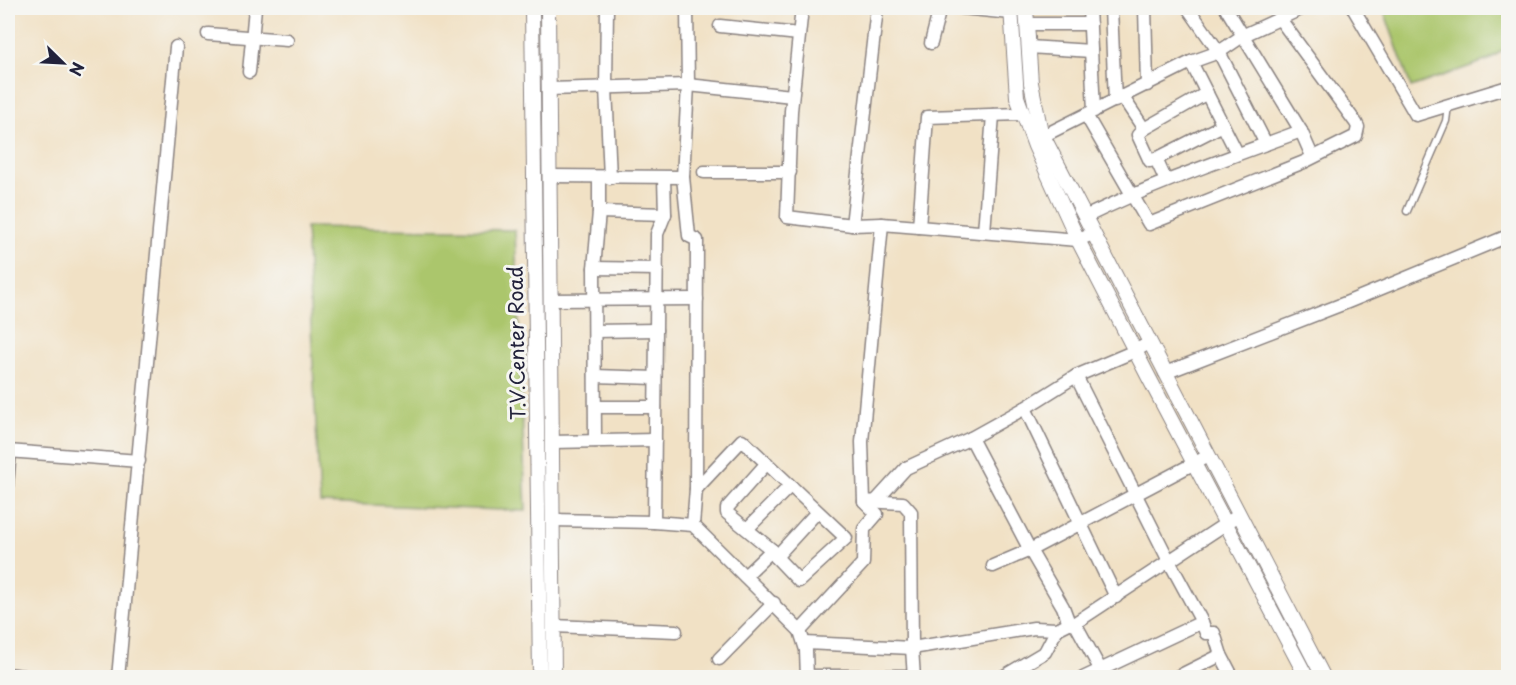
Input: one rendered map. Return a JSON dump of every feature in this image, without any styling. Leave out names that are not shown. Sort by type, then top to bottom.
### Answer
[{"type":"street","points":[[249,72],[255,8]]},
{"type":"street","name":"T.V.Center Road","points":[[532,8],[540,678]]},
{"type":"street","name":"T.V.Center Road","points":[[548,8],[554,678]]},
{"type":"street","points":[[595,441],[594,268],[605,177],[607,8]]},
{"type":"street","points":[[687,8],[688,85],[683,177],[689,236],[697,240],[696,489],[693,525]]},
{"type":"street","points":[[802,8],[792,96],[787,217],[852,225],[882,224],[1078,240],[1093,234]]},
{"type":"street","points":[[852,225],[878,8]]},
{"type":"street","points":[[931,43],[939,8]]},
{"type":"street","points":[[962,8],[1011,10],[1017,97],[1022,114],[1078,240],[1307,678]]},
{"type":"street","points":[[1026,8],[1031,82],[1043,136],[1324,678]]},
{"type":"street","points":[[1089,8],[1090,113],[1149,224],[1304,162],[1356,136],[1358,127],[1280,19]]},
{"type":"street","points":[[1111,8],[1118,99],[1144,129]]},
{"type":"street","points":[[1145,8],[1148,85]]},
{"type":"street","points":[[1188,8],[1219,52],[1266,144]]},
{"type":"street","points":[[1226,8],[1301,131],[1312,156]]},
{"type":"street","points":[[1043,136],[1191,62],[1219,52],[1244,35],[1303,8]]},
{"type":"street","points":[[1353,8],[1416,116],[1509,87]]},
{"type":"street","points":[[1028,24],[1090,24]]},
{"type":"street","points":[[720,26],[799,34]]},
{"type":"street","points":[[208,34],[287,40]]},
{"type":"street","points":[[118,678],[176,47]]},
{"type":"street","points":[[1029,47],[1091,51]]},
{"type":"street","points":[[1191,62],[1237,153]]},
{"type":"street","points":[[549,89],[688,85],[792,96]]},
{"type":"street","points":[[1207,93],[1144,129],[1138,135],[1145,154],[1150,161],[1156,159],[1222,124]]},
{"type":"street","points":[[919,227],[927,117],[1022,114]]},
{"type":"street","points":[[984,232],[993,115]]},
{"type":"street","points":[[1085,217],[1133,194],[1237,153],[1301,131]]},
{"type":"street","points":[[1156,159],[1166,181]]},
{"type":"street","points":[[704,172],[790,172]]},
{"type":"street","points":[[549,176],[683,177]]},
{"type":"street","points":[[654,522],[657,234],[665,214],[664,178]]},
{"type":"street","points":[[599,212],[665,214]]},
{"type":"street","points":[[802,637],[863,563],[864,529],[877,514],[870,502],[862,442],[882,224]]},
{"type":"street","points":[[1165,373],[1509,236]]},
{"type":"street","points":[[594,268],[657,269]]},
{"type":"street","points":[[550,300],[697,299]]},
{"type":"street","points":[[595,331],[656,330]]},
{"type":"street","points":[[870,502],[906,468],[970,438],[1025,408],[1076,376],[1149,343]]},
{"type":"street","points":[[595,376],[655,378]]},
{"type":"street","points":[[1076,376],[1206,633],[1214,633],[1221,655],[1233,678]]},
{"type":"street","points":[[595,407],[655,407]]},
{"type":"street","points":[[1025,408],[1116,597]]},
{"type":"street","points":[[970,438],[1030,550],[1103,673]]},
{"type":"street","points":[[552,442],[655,440]]},
{"type":"street","points":[[696,489],[742,440],[846,538],[799,580],[774,553],[727,513],[727,508],[766,463]]},
{"type":"street","points":[[10,452],[139,461]]},
{"type":"street","points":[[993,566],[1081,524],[1208,456]]},
{"type":"street","points":[[747,529],[790,486]]},
{"type":"street","points":[[552,520],[693,525],[774,603],[802,637],[807,677],[914,677],[911,512],[903,503],[870,502]]},
{"type":"street","points":[[745,576],[774,553],[817,512]]},
{"type":"street","points":[[802,637],[912,648],[1034,628],[1057,629],[1072,623],[1116,597],[1239,514]]},
{"type":"street","points":[[719,659],[774,603]]},
{"type":"street","points":[[1083,678],[1103,673],[1202,622]]},
{"type":"street","points":[[553,626],[676,631]]},
{"type":"street","points":[[1002,678],[1045,652],[1057,629]]},
{"type":"street","points":[[1175,678],[1221,655]]},
{"type":"lane","points":[[1407,211],[1446,121],[1448,105]]},
{"type":"lane","points":[[8,507],[10,452]]},
{"type":"lane","points":[[8,671],[60,678]]},
{"type":"green space","points":[[1383,8],[1508,8],[1508,47],[1488,60],[1411,87]]},
{"type":"green space","points":[[306,227],[515,230],[526,511],[320,503]]}]
